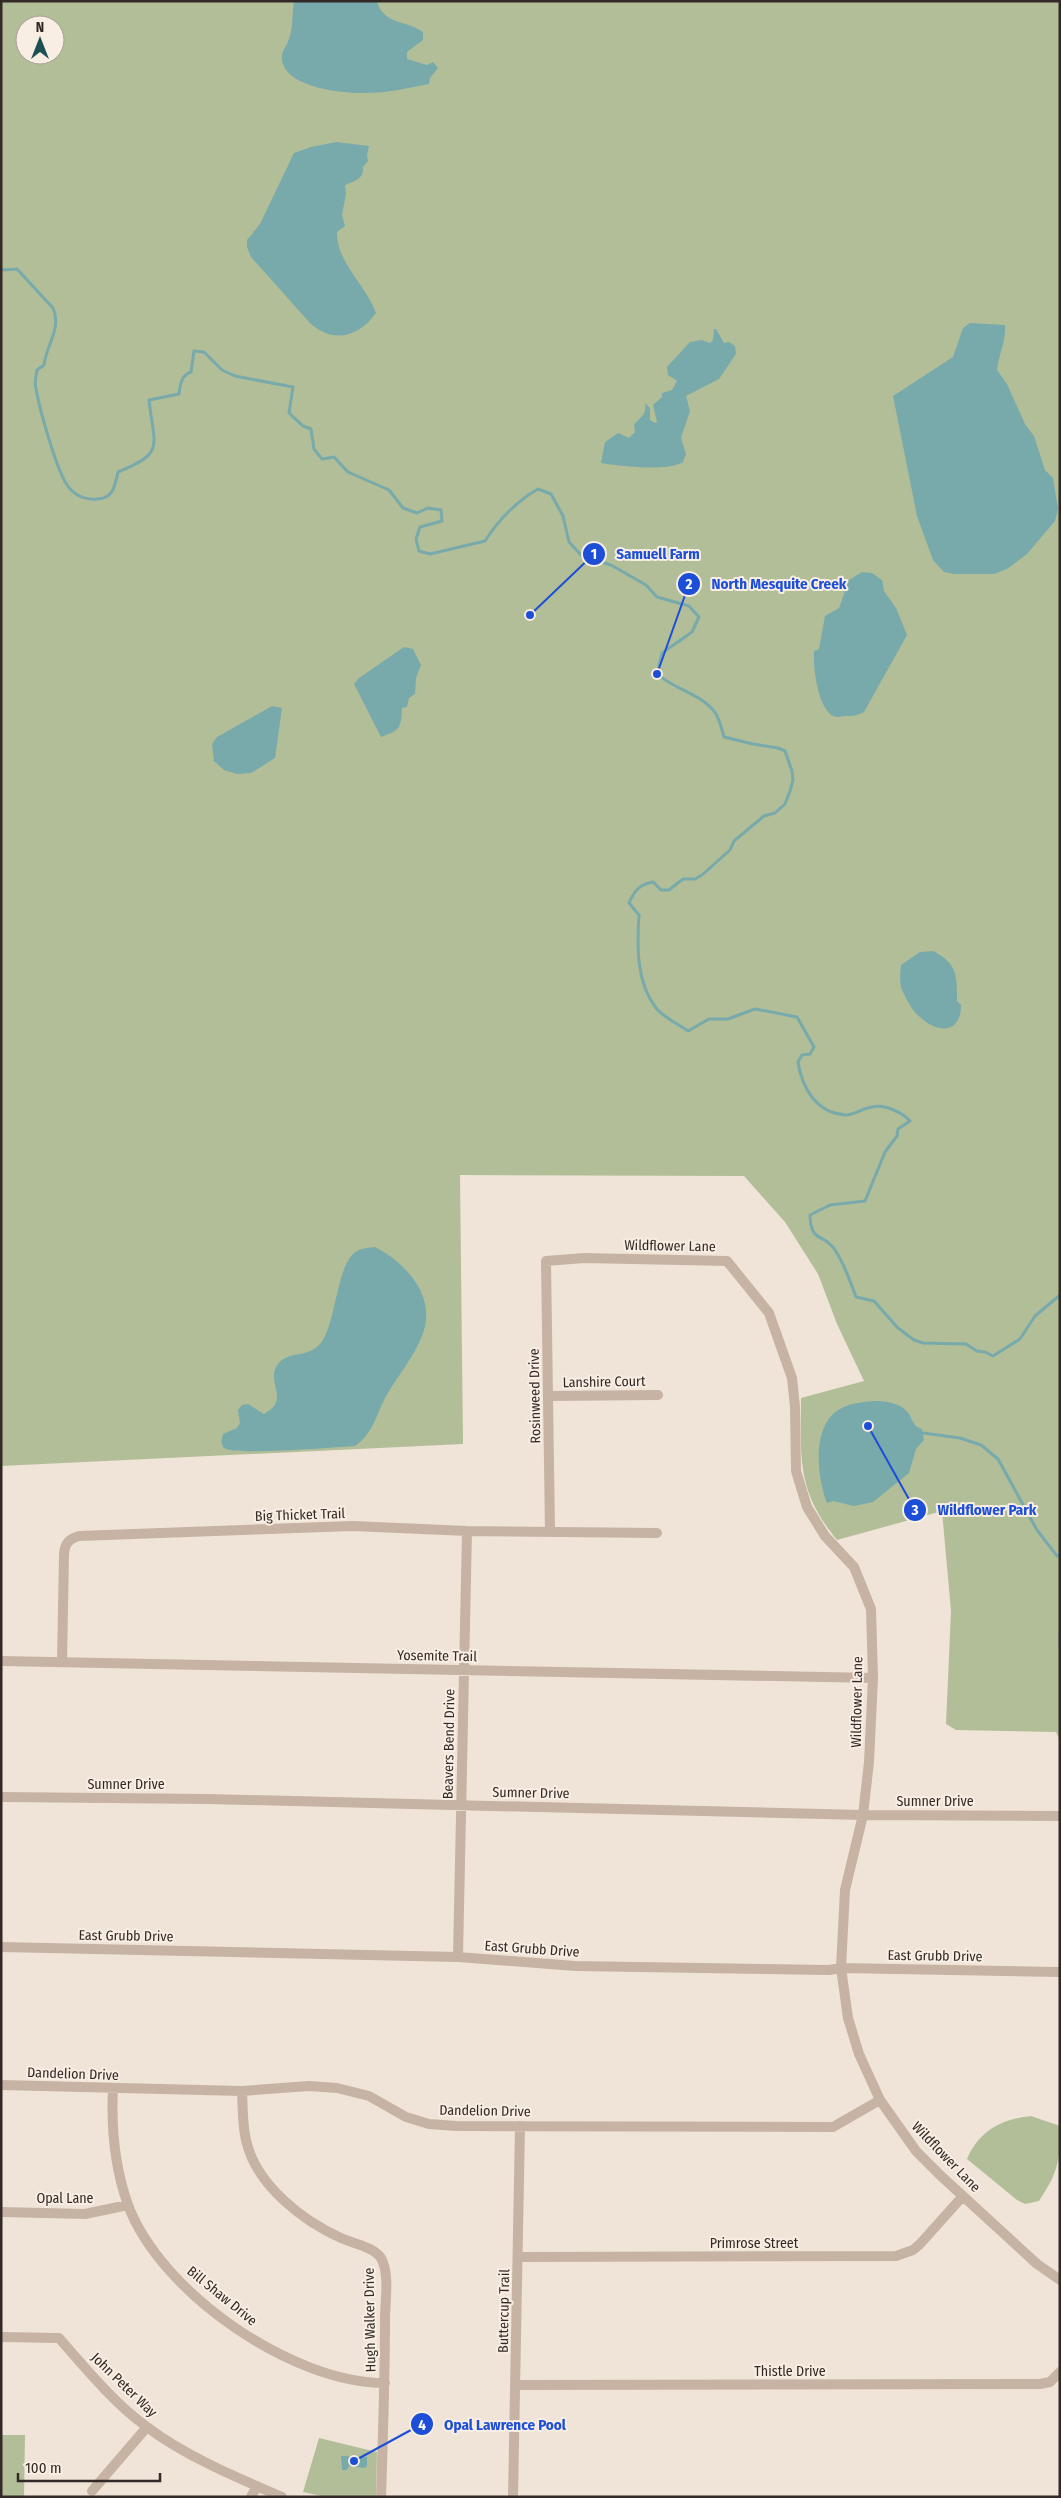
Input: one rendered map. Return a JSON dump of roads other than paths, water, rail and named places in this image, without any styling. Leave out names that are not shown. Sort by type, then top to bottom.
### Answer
[{"type":"street","name":"Wildflower Lane","points":[[546,1261],[584,1258],[727,1261],[769,1313],[792,1378],[795,1407],[796,1471],[806,1507],[825,1536],[854,1567],[871,1609],[873,1678],[869,1762],[863,1815],[845,1890],[841,1968],[852,2033],[864,2070],[880,2100],[916,2151],[1037,2264],[1060,2280]]},
{"type":"street","name":"Rosinweed Drive","points":[[546,1261],[550,1396],[550,1531]]},
{"type":"street","name":"Lanshire Court","points":[[550,1396],[658,1395]]},
{"type":"street","name":"Big Thicket Trail","points":[[62,1662],[65,1545],[70,1539],[79,1536],[353,1526],[467,1531],[657,1533]]},
{"type":"street","name":"Beavers Bend Drive","points":[[458,1957],[467,1531]]},
{"type":"street","name":"Yosemite Trail","points":[[1,1661],[873,1678]]},
{"type":"street","name":"Sumner Drive","points":[[1,1797],[208,1799],[863,1815],[1060,1816]]},
{"type":"street","name":"East Grubb Drive","points":[[1,1947],[458,1957],[575,1966],[1060,1972]]},
{"type":"street","name":"Dandelion Drive","points":[[1,2085],[242,2091],[309,2086],[337,2088],[368,2096],[406,2117],[429,2124],[520,2126],[833,2127],[880,2100]]},
{"type":"street","name":"Bill Shaw Drive","points":[[113,2089],[113,2140],[128,2205],[149,2243],[172,2273],[194,2294],[246,2335],[310,2368],[366,2383],[385,2383]]},
{"type":"street","name":"Hugh Walker Drive","points":[[242,2091],[247,2144],[260,2174],[283,2198],[316,2224],[373,2252],[382,2260],[385,2279],[385,2383],[381,2497]]},
{"type":"street","name":"Buttercup Trail","points":[[513,2497],[520,2126]]},
{"type":"street","name":"Primrose Street","points":[[519,2257],[896,2256],[913,2250],[920,2244],[963,2196]]},
{"type":"street","name":"Opal Lane","points":[[1,2212],[91,2213],[128,2205]]},
{"type":"street","name":"John Peter Way","points":[[1,2337],[59,2338],[92,2376],[147,2427],[210,2464],[282,2497]]},
{"type":"street","name":"Thistle Drive","points":[[516,2385],[1040,2384],[1050,2382],[1060,2372]]},
{"type":"street","points":[[92,2491],[147,2427]]},
{"type":"street","points":[[251,2497],[257,2486]]},
{"type":"water","points":[[294,1],[377,1],[384,14],[423,32],[423,40],[407,52],[407,59],[427,65],[433,62],[438,68],[430,78],[429,84],[387,92],[341,92],[305,83],[288,72],[282,60],[282,54],[290,35]]},
{"type":"water","points":[[336,142],[369,146],[368,161],[363,167],[362,174],[358,179],[345,185],[346,194],[342,215],[345,226],[337,232],[341,253],[376,313],[361,328],[353,333],[344,335],[327,333],[309,322],[251,257],[247,247],[247,240],[260,224],[294,153]]},
{"type":"water","points":[[970,323],[1005,325],[997,370],[1007,384],[1025,424],[1034,436],[1045,470],[1053,478],[1058,509],[1055,521],[1027,554],[1007,569],[994,574],[954,574],[944,572],[933,560],[917,516],[893,396],[953,357],[963,328]]},
{"type":"water","points":[[714,329],[716,329],[724,343],[729,342],[735,346],[736,354],[719,379],[686,396],[690,411],[681,438],[686,454],[683,462],[655,468],[601,463],[605,442],[618,433],[629,438],[635,432],[634,425],[644,413],[645,403],[650,408],[650,420],[655,423],[657,422],[653,405],[662,397],[662,393],[672,390],[677,381],[668,375],[667,367],[690,342],[702,340],[710,343],[713,340]]},
{"type":"water","points":[[862,572],[872,573],[882,580],[884,591],[896,608],[907,635],[864,712],[855,716],[835,717],[826,709],[819,693],[815,675],[814,651],[819,649],[825,616],[839,608],[849,580]]},
{"type":"water","points":[[404,647],[413,649],[421,665],[416,678],[415,694],[409,698],[407,707],[402,708],[398,728],[381,737],[354,684],[359,678]]},
{"type":"water","points":[[272,706],[282,708],[275,758],[251,773],[237,774],[224,770],[214,761],[212,744],[217,737]]},
{"type":"water","points":[[933,951],[952,966],[956,978],[957,1001],[961,1005],[960,1014],[953,1026],[948,1028],[935,1027],[918,1015],[909,1003],[901,986],[901,965],[920,952]]},
{"type":"water","points":[[375,1247],[398,1262],[416,1283],[426,1308],[426,1322],[419,1344],[385,1398],[366,1436],[355,1446],[265,1451],[224,1448],[222,1443],[223,1434],[237,1428],[240,1423],[238,1410],[242,1405],[248,1404],[264,1414],[272,1408],[277,1396],[274,1377],[278,1364],[283,1359],[312,1350],[323,1340],[331,1320],[343,1271],[348,1261],[358,1251]]},
{"type":"water","points":[[889,1402],[902,1407],[909,1414],[915,1425],[922,1429],[924,1440],[916,1449],[909,1473],[873,1502],[854,1506],[833,1501],[827,1503],[823,1492],[819,1466],[819,1453],[824,1427],[840,1409],[857,1403]]},
{"type":"water","points":[[341,2456],[367,2457],[367,2466],[365,2468],[349,2466],[347,2470],[342,2470]]},
{"type":"waterway","points":[[1,270],[17,269],[53,308],[56,323],[55,330],[44,365],[37,370],[35,387],[58,466],[67,485],[80,496],[88,499],[107,497],[114,487],[118,472],[144,459],[150,453],[154,438],[149,400],[179,394],[183,378],[191,372],[194,351],[204,352],[222,370],[235,376],[293,387],[289,413],[303,426],[311,429],[314,449],[322,459],[334,457],[348,472],[389,490],[403,508],[417,513],[428,508],[441,510],[442,521],[420,527],[416,539],[419,551],[430,554],[485,541],[508,512],[538,489],[551,494],[563,516],[569,542],[582,556],[611,565],[646,585],[657,597],[689,606],[699,617],[692,632],[662,653],[657,674],[710,707],[716,714],[724,737],[785,751],[793,780],[785,804],[775,813],[764,816],[734,841],[730,850],[702,875],[695,879],[683,879],[669,890],[661,890],[653,882],[648,883],[641,886],[633,895],[629,903],[639,915],[639,963],[649,998],[663,1014],[688,1031],[709,1019],[728,1019],[755,1009],[797,1017],[814,1047],[810,1054],[802,1055],[798,1062],[803,1081],[812,1098],[826,1110],[835,1113],[846,1115],[877,1106],[898,1112],[910,1121],[898,1129],[897,1136],[885,1152],[865,1201],[830,1205],[810,1215],[815,1234],[835,1250],[856,1297],[874,1301],[898,1328],[914,1340],[923,1343],[966,1344],[977,1351],[993,1356],[1020,1339],[1035,1316],[1060,1295]]},
{"type":"waterway","points":[[923,1433],[960,1438],[981,1445],[998,1459],[1037,1530],[1057,1556],[1060,1556]]},
{"type":"waterway","points":[[1060,1634],[1060,1647]]},
{"type":"place","name":"Samuell Farm","points":[[530,615]]},
{"type":"place","name":"North Mesquite Creek","points":[[657,674]]},
{"type":"place","name":"Wildflower Park","points":[[868,1426]]},
{"type":"place","name":"Opal Lawrence Pool","points":[[354,2461]]}]
